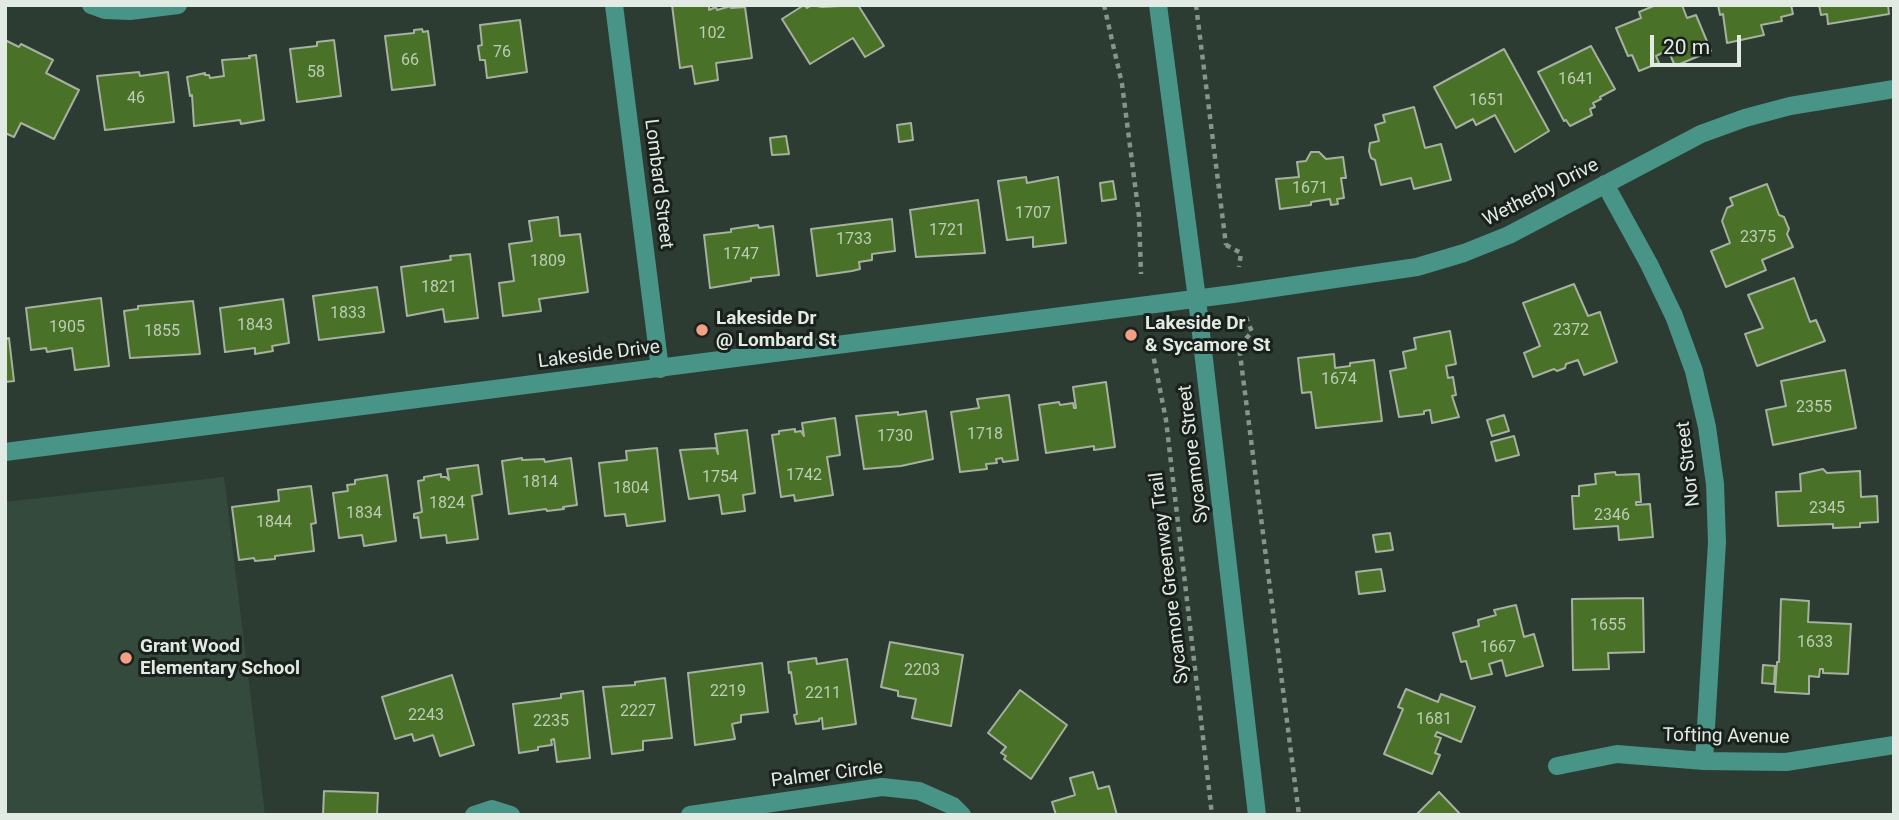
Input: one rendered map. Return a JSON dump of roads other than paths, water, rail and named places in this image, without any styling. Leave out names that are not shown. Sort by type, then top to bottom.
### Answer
[{"type":"street","points":[[91,5],[104,10],[130,11],[178,5]]},
{"type":"street","name":"Lombard Street","points":[[614,5],[660,369]]},
{"type":"street","name":"Sycamore Street","points":[[1158,5],[1197,299],[1257,815]]},
{"type":"street","name":"Wetherby Drive","points":[[1197,299],[1368,276],[1428,264],[1509,235],[1701,134],[1790,106],[1894,89]]},
{"type":"street","name":"Nor Street","points":[[1605,184],[1674,316],[1694,371],[1707,427],[1715,484],[1717,542],[1704,761]]},
{"type":"street","name":"Lakeside Drive","points":[[5,452],[1197,299]]},
{"type":"street","name":"Tofting Avenue","points":[[1557,766],[1617,754],[1704,761],[1786,762],[1894,745]]},
{"type":"street","name":"Palmer Circle","points":[[690,815],[882,787],[919,791],[953,806],[962,815]]},
{"type":"street","points":[[474,815],[492,810],[511,815]]},
{"type":"place","name":"Lakeside Dr @ Lombard St","points":[[702,330]]},
{"type":"place","name":"Lakeside Dr & Sycamore St","points":[[1131,335]]},
{"type":"place","name":"Grant Wood Elementary School","points":[[126,658]]}]
